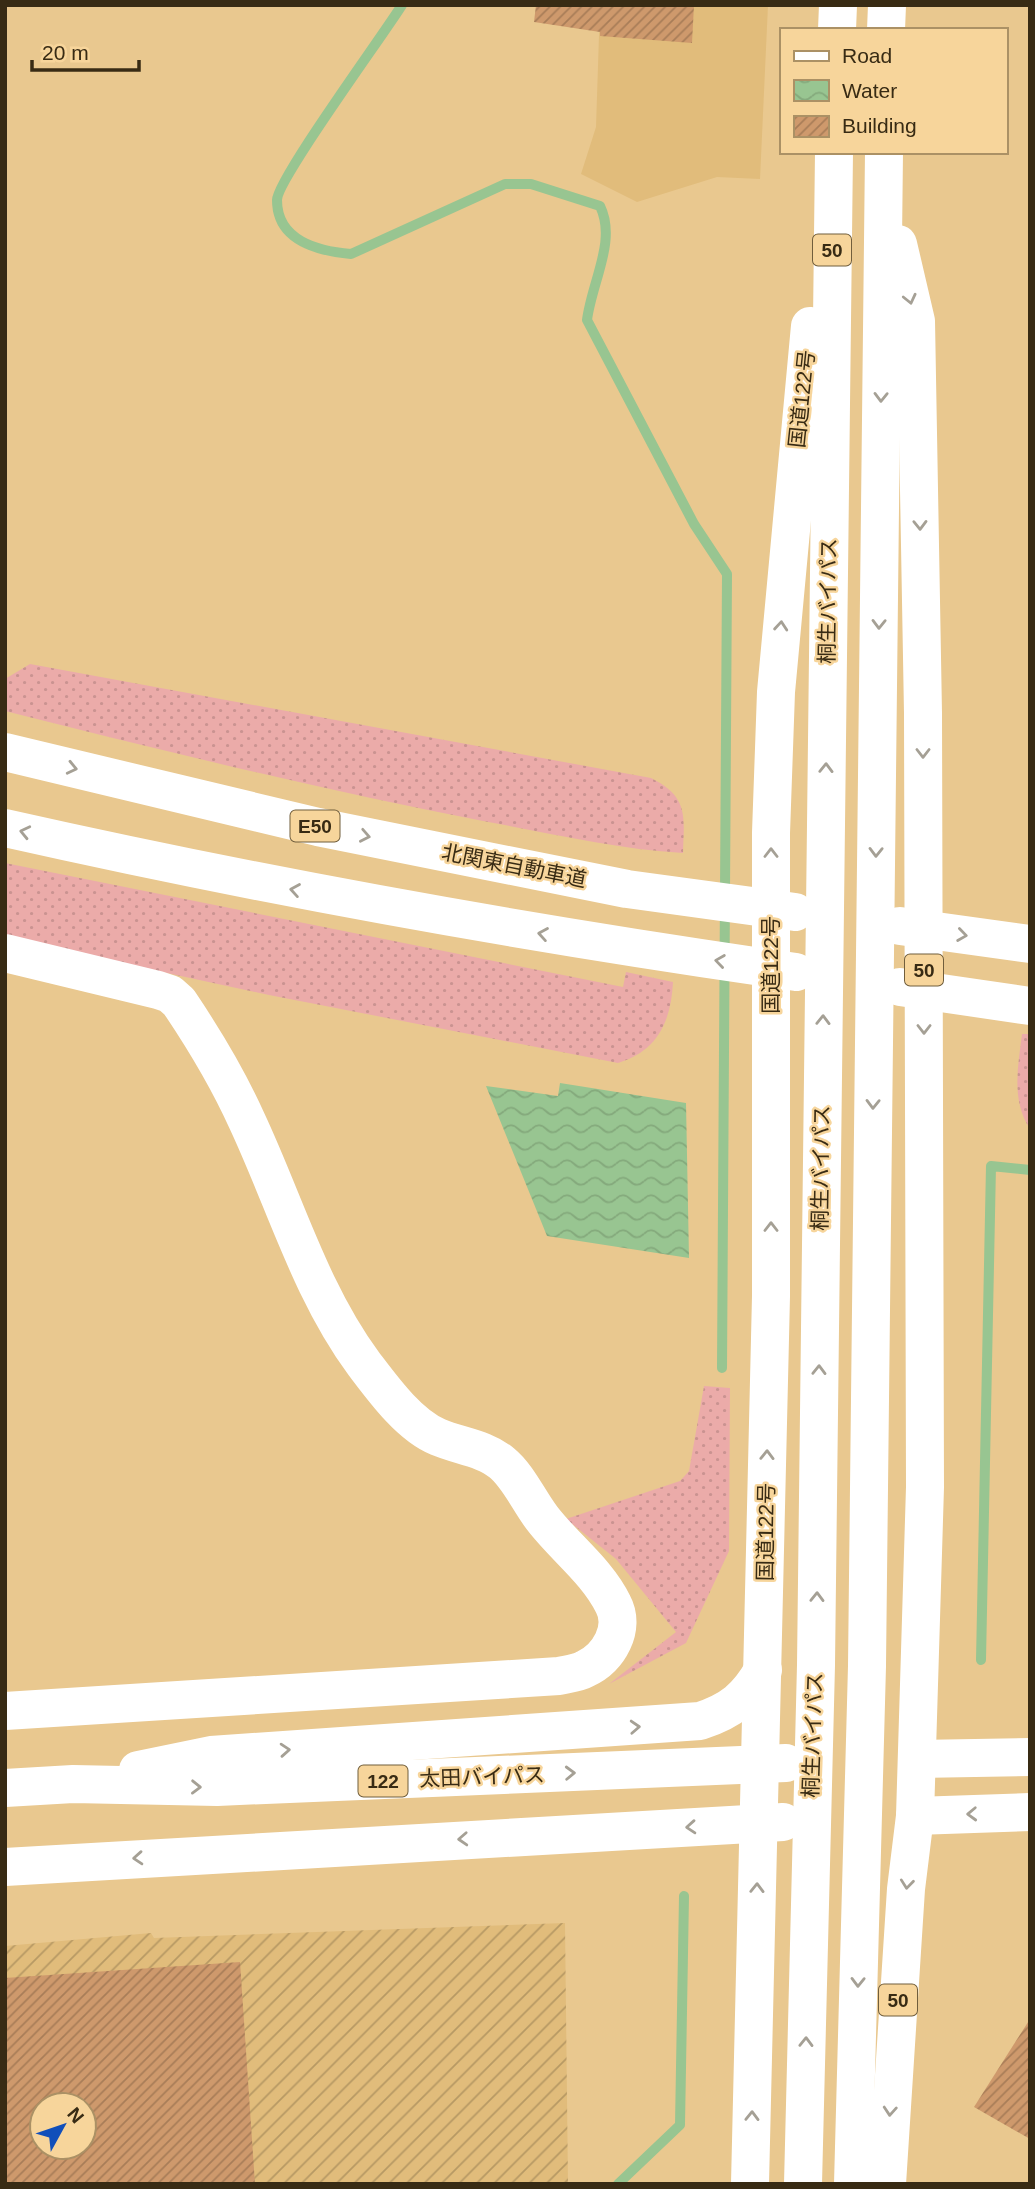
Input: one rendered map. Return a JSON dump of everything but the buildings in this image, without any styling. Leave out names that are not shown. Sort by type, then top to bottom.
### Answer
[{"type":"main road","points":[[837,28],[838,5]]},
{"type":"main road","points":[[886,28],[887,5]]},
{"type":"main road","name":"桐生バイパス","points":[[803,2184],[816,1665],[834,161]]},
{"type":"main road","name":"国道122号","points":[[750,2184],[771,1296],[771,833],[776,692],[805,357],[834,161]]},
{"type":"main road","name":"50","points":[[853,2184],[867,1666],[884,168]]},
{"type":"main road","name":"50","points":[[884,168],[916,321],[923,713],[925,1446],[915,1816],[906,1889],[887,2184]]},
{"type":"main road","name":"北関東自動車道","points":[[5,752],[318,827],[628,888],[1030,944]]},
{"type":"main road","points":[[5,828],[208,874],[611,946],[1030,1006]]},
{"type":"main road","points":[[5,953],[158,990],[170,994],[179,1002],[247,1120],[296,1240],[346,1338],[365,1365],[418,1426],[437,1437],[491,1455],[504,1464],[543,1520],[600,1585],[614,1604],[618,1618],[617,1634],[597,1661],[584,1670],[559,1676],[5,1711]]},
{"type":"main road","points":[[73,1784],[211,1755],[700,1721],[736,1706],[752,1690],[763,1670]]},
{"type":"main road","name":"太田バイパス","points":[[5,1788],[73,1784],[217,1787],[761,1764],[1030,1757]]},
{"type":"main road","points":[[5,1867],[759,1823],[1030,1812]]},
{"type":"shaded area","points":[[600,5],[768,5],[760,179],[717,177],[637,202],[581,174],[596,127]]},
{"type":"shaded area","points":[[30,664],[651,778],[672,793],[682,809],[683,853],[608,844],[423,809],[5,711],[5,679]]},
{"type":"shaded area","points":[[5,863],[623,987],[626,972],[673,982],[672,996],[660,1033],[643,1051],[618,1063],[269,995],[5,938]]},
{"type":"shaded area","points":[[1022,1034],[1030,1034],[1030,1129],[1020,1107],[1018,1095]]},
{"type":"shaded area","points":[[704,1386],[730,1388],[729,1551],[686,1643],[609,1684],[676,1632],[616,1559],[566,1519],[680,1481],[689,1471]]},
{"type":"shaded area","points":[[565,1923],[568,2184],[5,2184],[5,1946],[151,1933],[154,1938]]},
{"type":"water","points":[[560,1083],[686,1103],[689,1258],[547,1236],[486,1086],[558,1096]]},
{"type":"waterway","points":[[402,5],[312,137],[282,187],[277,200],[284,225],[292,234],[313,246],[351,254],[505,184],[531,184],[600,206],[605,219],[605,247],[587,320],[694,524],[727,574],[722,1368]]},
{"type":"waterway","points":[[981,1660],[991,1166],[1030,1170]]},
{"type":"waterway","points":[[618,2184],[680,2125],[684,1896]]}]
